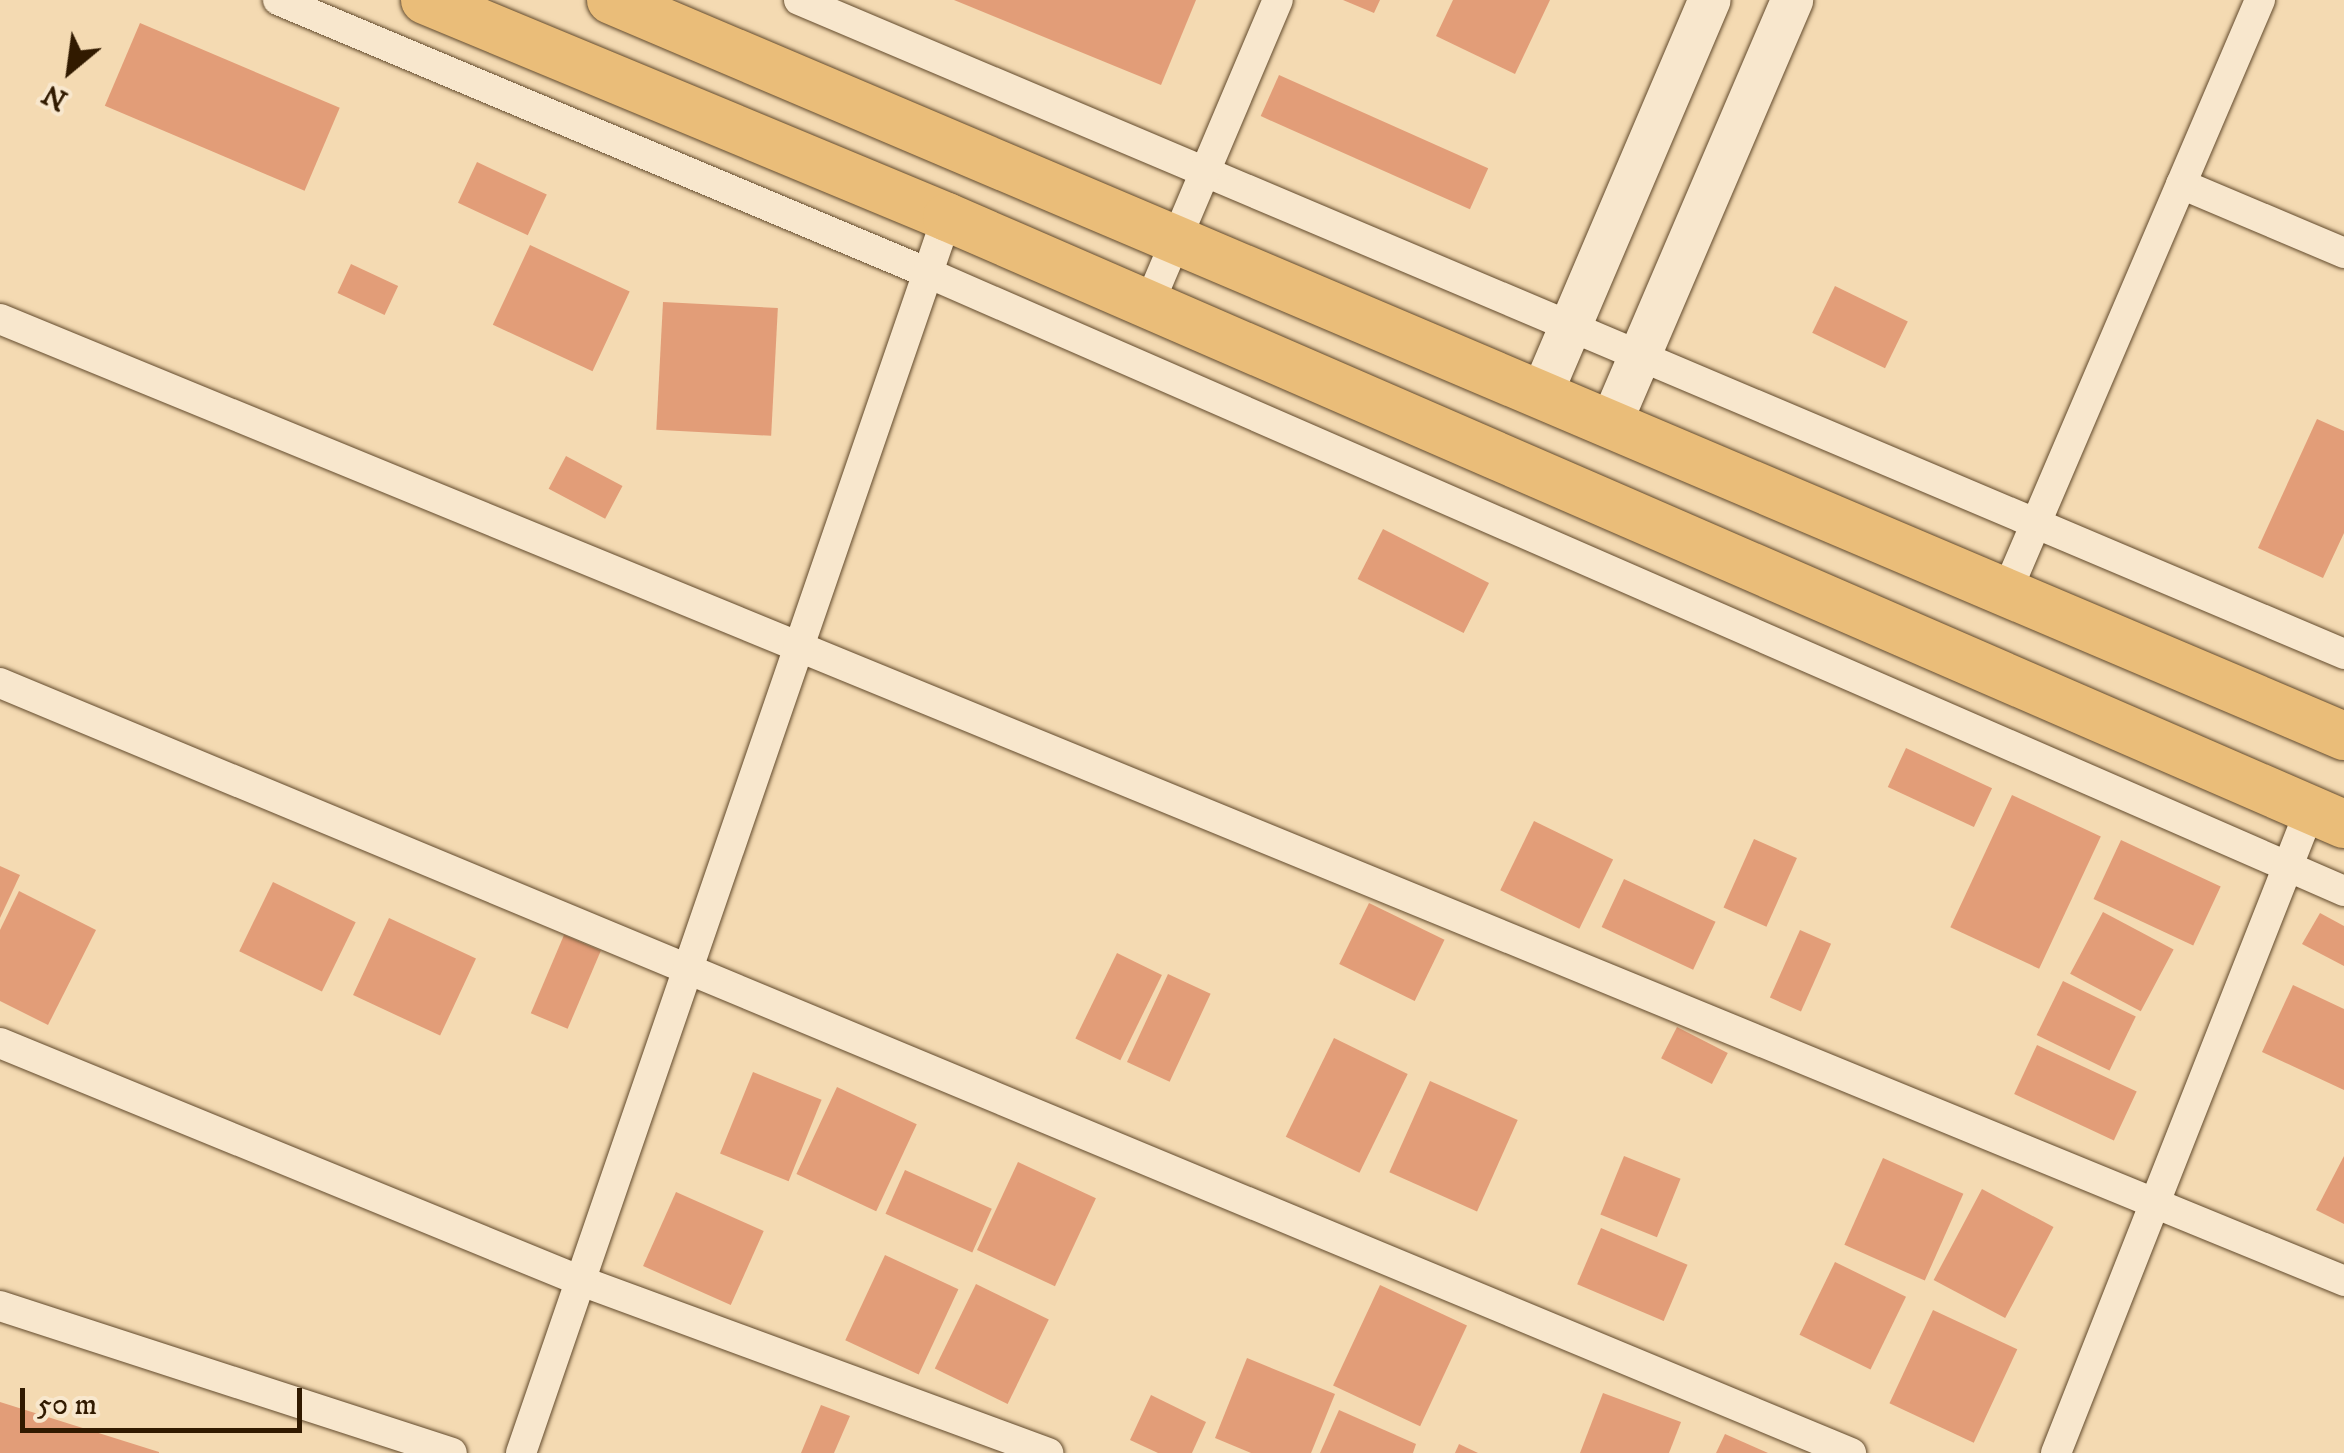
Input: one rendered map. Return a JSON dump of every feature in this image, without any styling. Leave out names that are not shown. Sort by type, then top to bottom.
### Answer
[{"type":"main road","points":[[425,0],[946,217],[2327,817]]},
{"type":"main road","points":[[611,0],[1178,236],[2344,736]]},
{"type":"main road","points":[[1542,393],[1710,0]]},
{"type":"main road","points":[[1612,423],[1792,0]]},
{"type":"street","points":[[278,0],[928,273],[2344,891]]},
{"type":"street","points":[[798,0],[2344,654]]},
{"type":"street","points":[[1148,306],[1278,0]]},
{"type":"street","points":[[2006,593],[2260,0]]},
{"type":"street","points":[[2181,184],[2344,254]]},
{"type":"street","points":[[522,1453],[946,217]]},
{"type":"street","points":[[0,319],[2344,1281]]},
{"type":"street","points":[[0,683],[1850,1453]]},
{"type":"street","points":[[2056,1453],[2288,868],[2327,817]]},
{"type":"street","points":[[0,1043],[581,1281],[1048,1453]]},
{"type":"street","points":[[0,1306],[452,1453]]},
{"type":"building","points":[[954,0],[1196,0],[1161,85]]},
{"type":"building","points":[[1343,0],[1380,0],[1374,13]]},
{"type":"building","points":[[1453,0],[1550,0],[1515,74],[1436,36]]},
{"type":"building","points":[[140,23],[340,108],[305,191],[105,106]]},
{"type":"building","points":[[1279,75],[1488,168],[1470,209],[1261,116]]},
{"type":"building","points":[[477,162],[547,195],[528,235],[458,203]]},
{"type":"building","points":[[530,245],[630,291],[593,371],[493,325]]},
{"type":"building","points":[[351,264],[398,286],[385,315],[337,293]]},
{"type":"building","points":[[1835,286],[1908,322],[1885,368],[1812,333]]},
{"type":"building","points":[[663,302],[778,308],[771,436],[656,430]]},
{"type":"building","points":[[2317,419],[2344,431],[2344,533],[2323,578],[2258,548]]},
{"type":"building","points":[[566,456],[623,486],[605,519],[549,489]]},
{"type":"building","points":[[1383,529],[1489,583],[1464,633],[1358,579]]},
{"type":"building","points":[[1906,748],[1992,788],[1974,827],[1888,787]]},
{"type":"building","points":[[2012,795],[2101,836],[2039,969],[1950,927]]},
{"type":"building","points":[[1534,821],[1613,860],[1579,929],[1500,890]]},
{"type":"building","points":[[1754,839],[1797,858],[1766,927],[1723,908]]},
{"type":"building","points":[[2121,840],[2221,886],[2193,945],[2094,899]]},
{"type":"building","points":[[0,866],[20,875],[0,918]]},
{"type":"building","points":[[1624,879],[1716,922],[1693,970],[1602,927]]},
{"type":"building","points":[[273,882],[356,922],[322,992],[239,951]]},
{"type":"building","points":[[19,891],[96,930],[48,1025],[0,1001],[0,930]]},
{"type":"building","points":[[1369,903],[1444,940],[1415,1001],[1339,964]]},
{"type":"building","points":[[2103,912],[2174,950],[2141,1011],[2070,974]]},
{"type":"building","points":[[2320,913],[2344,926],[2344,966],[2302,944]]},
{"type":"building","points":[[389,918],[476,959],[440,1036],[353,995]]},
{"type":"building","points":[[1800,930],[1831,944],[1801,1011],[1770,998]]},
{"type":"building","points":[[564,935],[601,951],[568,1029],[531,1013]]},
{"type":"building","points":[[1117,953],[1162,975],[1120,1060],[1075,1038]]},
{"type":"building","points":[[1168,974],[1211,994],[1170,1082],[1127,1062]]},
{"type":"building","points":[[2063,981],[2136,1017],[2110,1070],[2037,1035]]},
{"type":"building","points":[[2293,985],[2344,1009],[2344,1090],[2262,1052]]},
{"type":"building","points":[[1677,1027],[1728,1053],[1712,1084],[1661,1058]]},
{"type":"building","points":[[1334,1038],[1408,1074],[1359,1173],[1286,1137]]},
{"type":"building","points":[[2037,1045],[2137,1091],[2114,1140],[2014,1094]]},
{"type":"building","points":[[753,1072],[822,1100],[789,1181],[720,1154]]},
{"type":"building","points":[[1430,1081],[1518,1120],[1477,1211],[1389,1172]]},
{"type":"building","points":[[837,1087],[917,1124],[876,1211],[796,1174]]},
{"type":"building","points":[[1624,1156],[1681,1179],[1657,1237],[1600,1214]]},
{"type":"building","points":[[2344,1156],[2344,1224],[2316,1210]]},
{"type":"building","points":[[1883,1158],[1963,1194],[1925,1281],[1844,1245]]},
{"type":"building","points":[[1018,1162],[1096,1198],[1055,1286],[977,1250]]},
{"type":"building","points":[[905,1170],[992,1209],[972,1252],[885,1214]]},
{"type":"building","points":[[1982,1189],[2054,1227],[2005,1318],[1934,1280]]},
{"type":"building","points":[[676,1192],[764,1231],[731,1305],[643,1266]]},
{"type":"building","points":[[1601,1228],[1688,1265],[1664,1321],[1577,1284]]},
{"type":"building","points":[[885,1255],[958,1289],[919,1374],[845,1340]]},
{"type":"building","points":[[1835,1262],[1906,1297],[1870,1369],[1799,1335]]},
{"type":"building","points":[[976,1284],[1049,1320],[1008,1404],[935,1368]]},
{"type":"building","points":[[1380,1285],[1467,1326],[1420,1426],[1333,1386]]},
{"type":"building","points":[[1933,1310],[2017,1349],[1974,1443],[1889,1403]]},
{"type":"building","points":[[1247,1358],[1335,1394],[1311,1453],[1251,1453],[1215,1438]]},
{"type":"building","points":[[1603,1393],[1681,1422],[1669,1453],[1580,1453]]},
{"type":"building","points":[[1151,1395],[1206,1422],[1192,1453],[1158,1453],[1130,1440]]},
{"type":"building","points":[[0,1402],[159,1452],[159,1453],[0,1453]]},
{"type":"building","points":[[821,1405],[850,1416],[834,1453],[801,1453]]},
{"type":"building","points":[[1339,1410],[1416,1444],[1413,1453],[1320,1453]]},
{"type":"building","points":[[1725,1434],[1768,1453],[1716,1453]]},
{"type":"building","points":[[1459,1444],[1478,1453],[1455,1453]]}]
